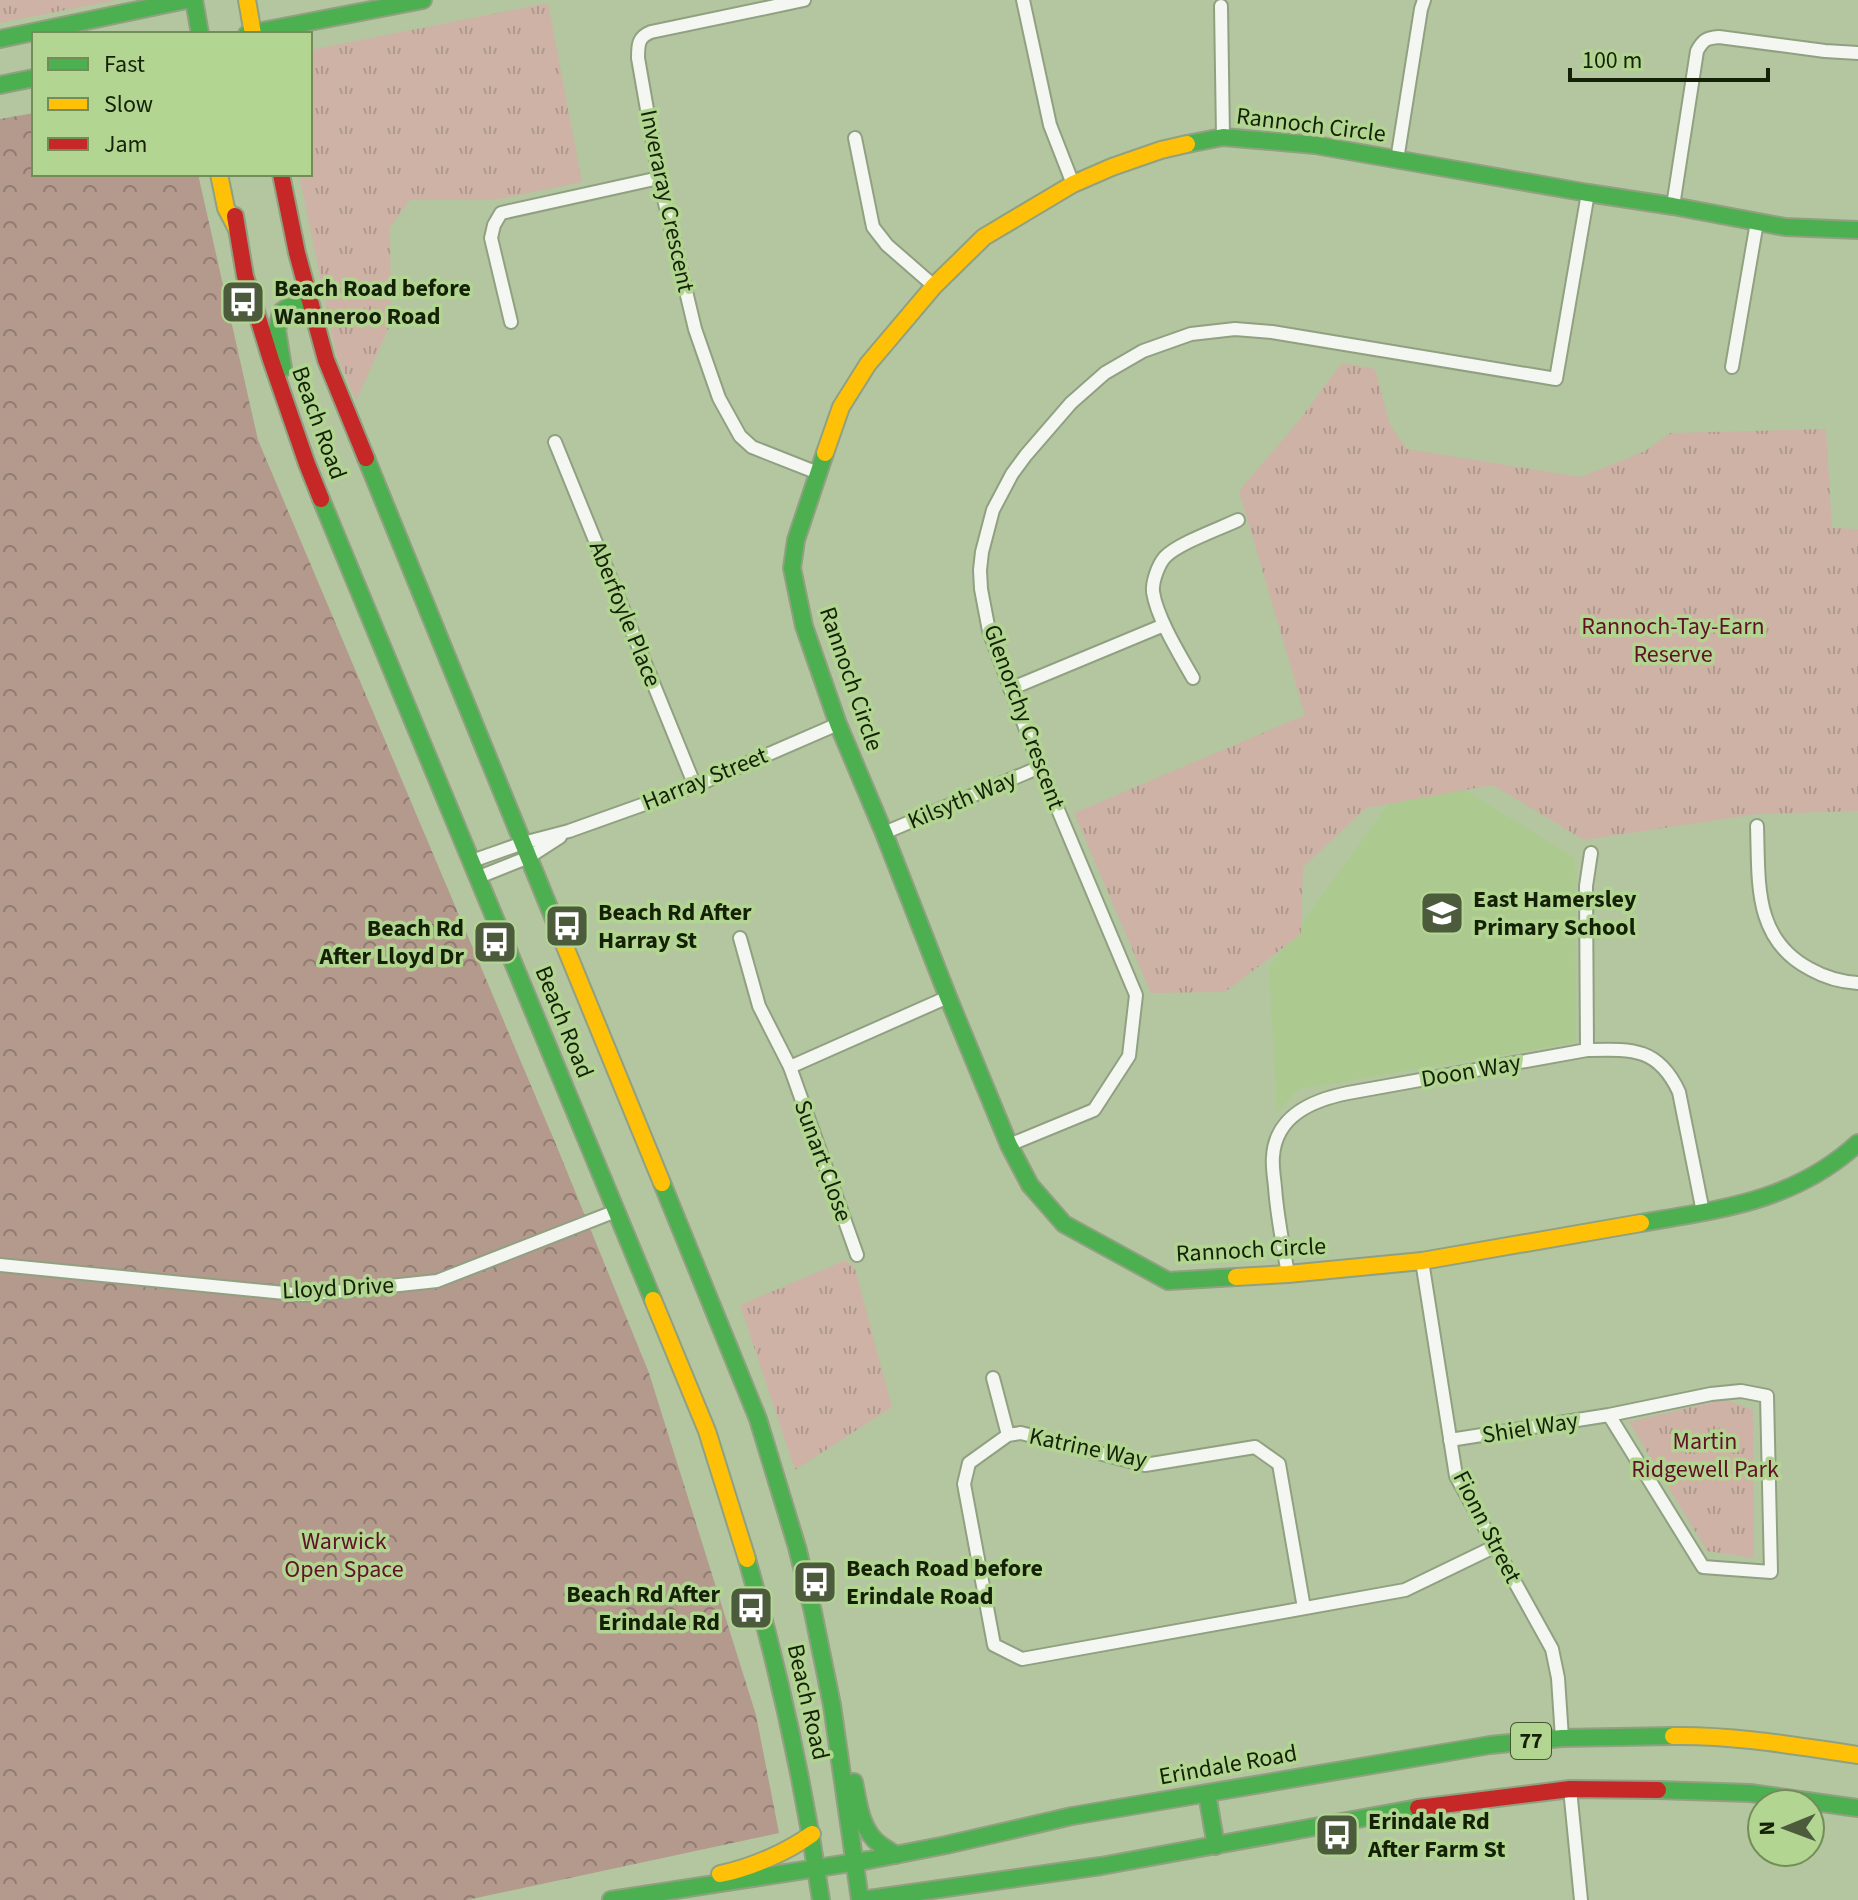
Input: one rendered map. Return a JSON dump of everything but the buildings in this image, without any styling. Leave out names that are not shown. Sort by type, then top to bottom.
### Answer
[{"type":"main road","points":[[0,31],[134,0]]},
{"type":"main road","points":[[33,32],[186,0]]},
{"type":"main road","points":[[194,0],[200,32]]},
{"type":"main road","points":[[247,0],[251,32]]},
{"type":"main road","points":[[261,32],[425,0]]},
{"type":"main road","points":[[312,36],[425,0]]},
{"type":"main road","points":[[0,39],[32,32]]},
{"type":"main road","points":[[0,85],[32,78]]},
{"type":"main road","name":"Rannoch Circle","points":[[1858,230],[1785,227],[1315,145],[1223,137],[1161,150],[1073,184],[984,237],[934,286],[868,364],[841,407],[796,540],[792,568],[804,626],[838,724],[1009,1145],[1030,1185],[1064,1224],[1168,1281],[1288,1274],[1422,1261],[1703,1212],[1790,1189],[1817,1175],[1858,1143]]},
{"type":"main road","points":[[219,176],[226,208],[237,229]]},
{"type":"main road","name":"Beach Road","points":[[227,176],[245,276],[307,464],[702,1418],[759,1596],[790,1725],[812,1834],[821,1900]]},
{"type":"main road","name":"Beach Road","points":[[281,176],[297,253],[326,360],[758,1419],[786,1505],[810,1597],[834,1718],[861,1900]]},
{"type":"main road","points":[[289,415],[278,320],[281,312],[288,307],[311,305]]},
{"type":"main road","points":[[834,1718],[849,1758],[861,1817],[874,1840],[896,1855]]},
{"type":"main road","name":"Erindale Road","points":[[611,1900],[855,1863],[1072,1816],[1490,1745],[1606,1736],[1689,1736],[1782,1744],[1858,1755]]},
{"type":"main road","name":"77","points":[[861,1900],[1101,1866],[1440,1804],[1570,1789],[1738,1793],[1858,1808]]},
{"type":"main road","points":[[1207,1794],[1216,1846]]},
{"type":"main road","points":[[618,1899],[652,1884],[731,1872],[792,1848],[812,1834]]},
{"type":"main road","points":[[928,1900],[990,1889],[1026,1875]]},
{"type":"street","name":"Inveraray Crescent","points":[[804,0],[643,35],[639,41],[638,58],[659,178],[695,329],[719,398],[740,436],[752,447],[818,473]]},
{"type":"street","points":[[1023,0],[1050,125],[1073,184]]},
{"type":"street","points":[[1397,160],[1424,0]]},
{"type":"street","points":[[1221,6],[1223,137]]},
{"type":"street","points":[[1673,206],[1697,51],[1701,42],[1719,37],[1858,53]]},
{"type":"street","points":[[855,138],[873,227],[887,245],[934,286]]},
{"type":"street","points":[[511,322],[491,238],[501,213],[659,178]]},
{"type":"street","name":"Glenorchy Crescent","points":[[1009,1145],[1094,1110],[1129,1056],[1136,995],[1040,767],[989,631],[981,589],[982,552],[993,510],[1012,474],[1071,403],[1105,373],[1143,351],[1191,334],[1235,329],[1272,332],[1556,379],[1588,193]]},
{"type":"street","points":[[1732,367],[1757,222]]},
{"type":"street","name":"Aberfoyle Place","points":[[555,442],[695,786]]},
{"type":"street","points":[[1193,678],[1164,625],[1153,591],[1156,573],[1165,558],[1181,547],[1238,520]]},
{"type":"street","points":[[1010,689],[1164,625]]},
{"type":"street","name":"Harray Street","points":[[475,869],[695,786],[838,724]]},
{"type":"street","name":"Kilsyth Way","points":[[884,833],[1040,767]]},
{"type":"street","points":[[1757,826],[1760,896],[1769,927],[1778,943],[1800,964],[1818,973],[1841,982],[1858,983]]},
{"type":"street","points":[[1587,1050],[1586,886],[1591,853]]},
{"type":"street","name":"Sunart Close","points":[[740,938],[759,1006],[790,1067],[857,1255]]},
{"type":"street","name":"Sunart Close","points":[[790,1067],[948,997]]},
{"type":"street","name":"Doon Way","points":[[1288,1274],[1277,1211],[1273,1158],[1281,1128],[1301,1110],[1328,1097],[1587,1050],[1638,1051],[1651,1058],[1672,1079],[1679,1092],[1703,1212]]},
{"type":"street","name":"Lloyd Drive","points":[[0,1265],[305,1295],[437,1281],[616,1211]]},
{"type":"street","name":"Fionn Street","points":[[1422,1261],[1456,1476],[1552,1649],[1558,1678],[1562,1738]]},
{"type":"street","points":[[993,1378],[1008,1435]]},
{"type":"street","name":"Shiel Way","points":[[1450,1440],[1609,1415],[1711,1394],[1741,1391],[1767,1396],[1771,1572],[1703,1567],[1609,1415]]},
{"type":"street","name":"Katrine Way","points":[[1304,1608],[1279,1464],[1255,1447],[1145,1465],[1021,1433],[1008,1435],[969,1463],[964,1484],[994,1645],[1022,1659],[1405,1590],[1496,1546]]},
{"type":"street","points":[[1570,1789],[1581,1900]]},
{"type":"shaded area","name":"East Hamersley Primary School","points":[[1419,762],[1575,858],[1576,1042],[1299,1089],[1277,1112],[1269,968]]},
{"type":"green space","points":[[0,0],[116,0],[0,23]]},
{"type":"green space","points":[[548,3],[582,182],[495,200],[410,200],[390,227],[391,323],[356,401],[336,354],[299,176],[312,176],[312,50]]},
{"type":"green space","name":"Warwick Open Space","points":[[32,113],[32,176],[198,176],[258,440],[557,1147],[649,1373],[756,1715],[779,1833],[467,1900],[0,1900],[0,119]]},
{"type":"green space","name":"Rannoch-Tay-Earn Reserve","points":[[1342,363],[1375,369],[1390,425],[1407,449],[1581,477],[1645,451],[1670,433],[1826,429],[1832,528],[1858,529],[1858,811],[1757,814],[1584,840],[1493,785],[1366,808],[1303,867],[1301,934],[1225,992],[1151,993],[1074,813],[1305,715],[1239,491],[1297,423]]},
{"type":"green space","points":[[846,1260],[855,1269],[892,1407],[795,1470],[740,1305]]},
{"type":"green space","name":"Martin Ridgewell Park","points":[[1725,1399],[1753,1410],[1754,1558],[1707,1551],[1629,1422]]},
{"type":"traffic: fast","points":[[33,32],[186,0]]},
{"type":"traffic: fast","points":[[194,0],[200,32]]},
{"type":"traffic: fast","points":[[257,32],[423,0]]},
{"type":"traffic: fast","points":[[0,39],[32,32]]},
{"type":"traffic: fast","points":[[0,85],[32,78]]},
{"type":"traffic: fast","points":[[1187,144],[1223,137],[1315,145],[1785,227],[1858,230]]},
{"type":"traffic: fast","points":[[283,368],[277,330],[281,312],[288,307],[311,305]]},
{"type":"traffic: fast","points":[[825,453],[796,540],[792,568],[804,626],[838,724],[1009,1145],[1030,1185],[1064,1224],[1168,1281],[1236,1277]]},
{"type":"traffic: fast","points":[[366,458],[555,922]]},
{"type":"traffic: fast","points":[[321,499],[653,1300]]},
{"type":"traffic: fast","points":[[1641,1223],[1756,1200],[1809,1178],[1858,1143]]},
{"type":"traffic: fast","points":[[662,1183],[758,1419],[797,1547],[832,1705],[860,1900]]},
{"type":"traffic: fast","points":[[747,1559],[790,1728],[821,1900]]},
{"type":"traffic: fast","points":[[611,1900],[869,1860],[1072,1816],[1490,1745],[1562,1738],[1673,1736]]},
{"type":"traffic: fast","points":[[854,1782],[860,1812],[869,1833],[896,1855]]},
{"type":"traffic: fast","points":[[1658,1790],[1750,1793],[1858,1808]]},
{"type":"traffic: fast","points":[[1207,1794],[1216,1846]]},
{"type":"traffic: fast","points":[[862,1900],[1101,1866],[1418,1808]]},
{"type":"traffic: slow","points":[[247,0],[253,32]]},
{"type":"traffic: slow","points":[[825,453],[841,407],[868,364],[934,286],[984,237],[1073,184],[1112,167],[1187,144]]},
{"type":"traffic: slow","points":[[219,176],[226,208],[237,229]]},
{"type":"traffic: slow","points":[[555,922],[662,1183]]},
{"type":"traffic: slow","points":[[1236,1277],[1422,1261],[1641,1223]]},
{"type":"traffic: slow","points":[[653,1300],[707,1431],[747,1559]]},
{"type":"traffic: slow","points":[[1673,1736],[1742,1739],[1858,1755]]},
{"type":"traffic: slow","points":[[720,1874],[768,1858],[812,1834]]},
{"type":"traffic: jam","points":[[281,176],[297,253],[326,360],[366,458]]},
{"type":"traffic: jam","points":[[235,216],[245,276],[271,360],[321,499]]},
{"type":"traffic: jam","points":[[1418,1808],[1570,1789],[1658,1790]]},
{"type":"place","name":"Beach Road before Wanneroo Road","points":[[243,302]]},
{"type":"place","name":"East Hamersley Primary School","points":[[1442,913]]},
{"type":"place","name":"Beach Rd After Harray St","points":[[567,926]]},
{"type":"place","name":"Beach Rd After Lloyd Dr","points":[[495,942]]},
{"type":"place","name":"Beach Road before Erindale Road","points":[[815,1582]]},
{"type":"place","name":"Beach Rd After Erindale Rd","points":[[751,1608]]},
{"type":"place","name":"Erindale Rd After Farm St","points":[[1337,1835]]}]
